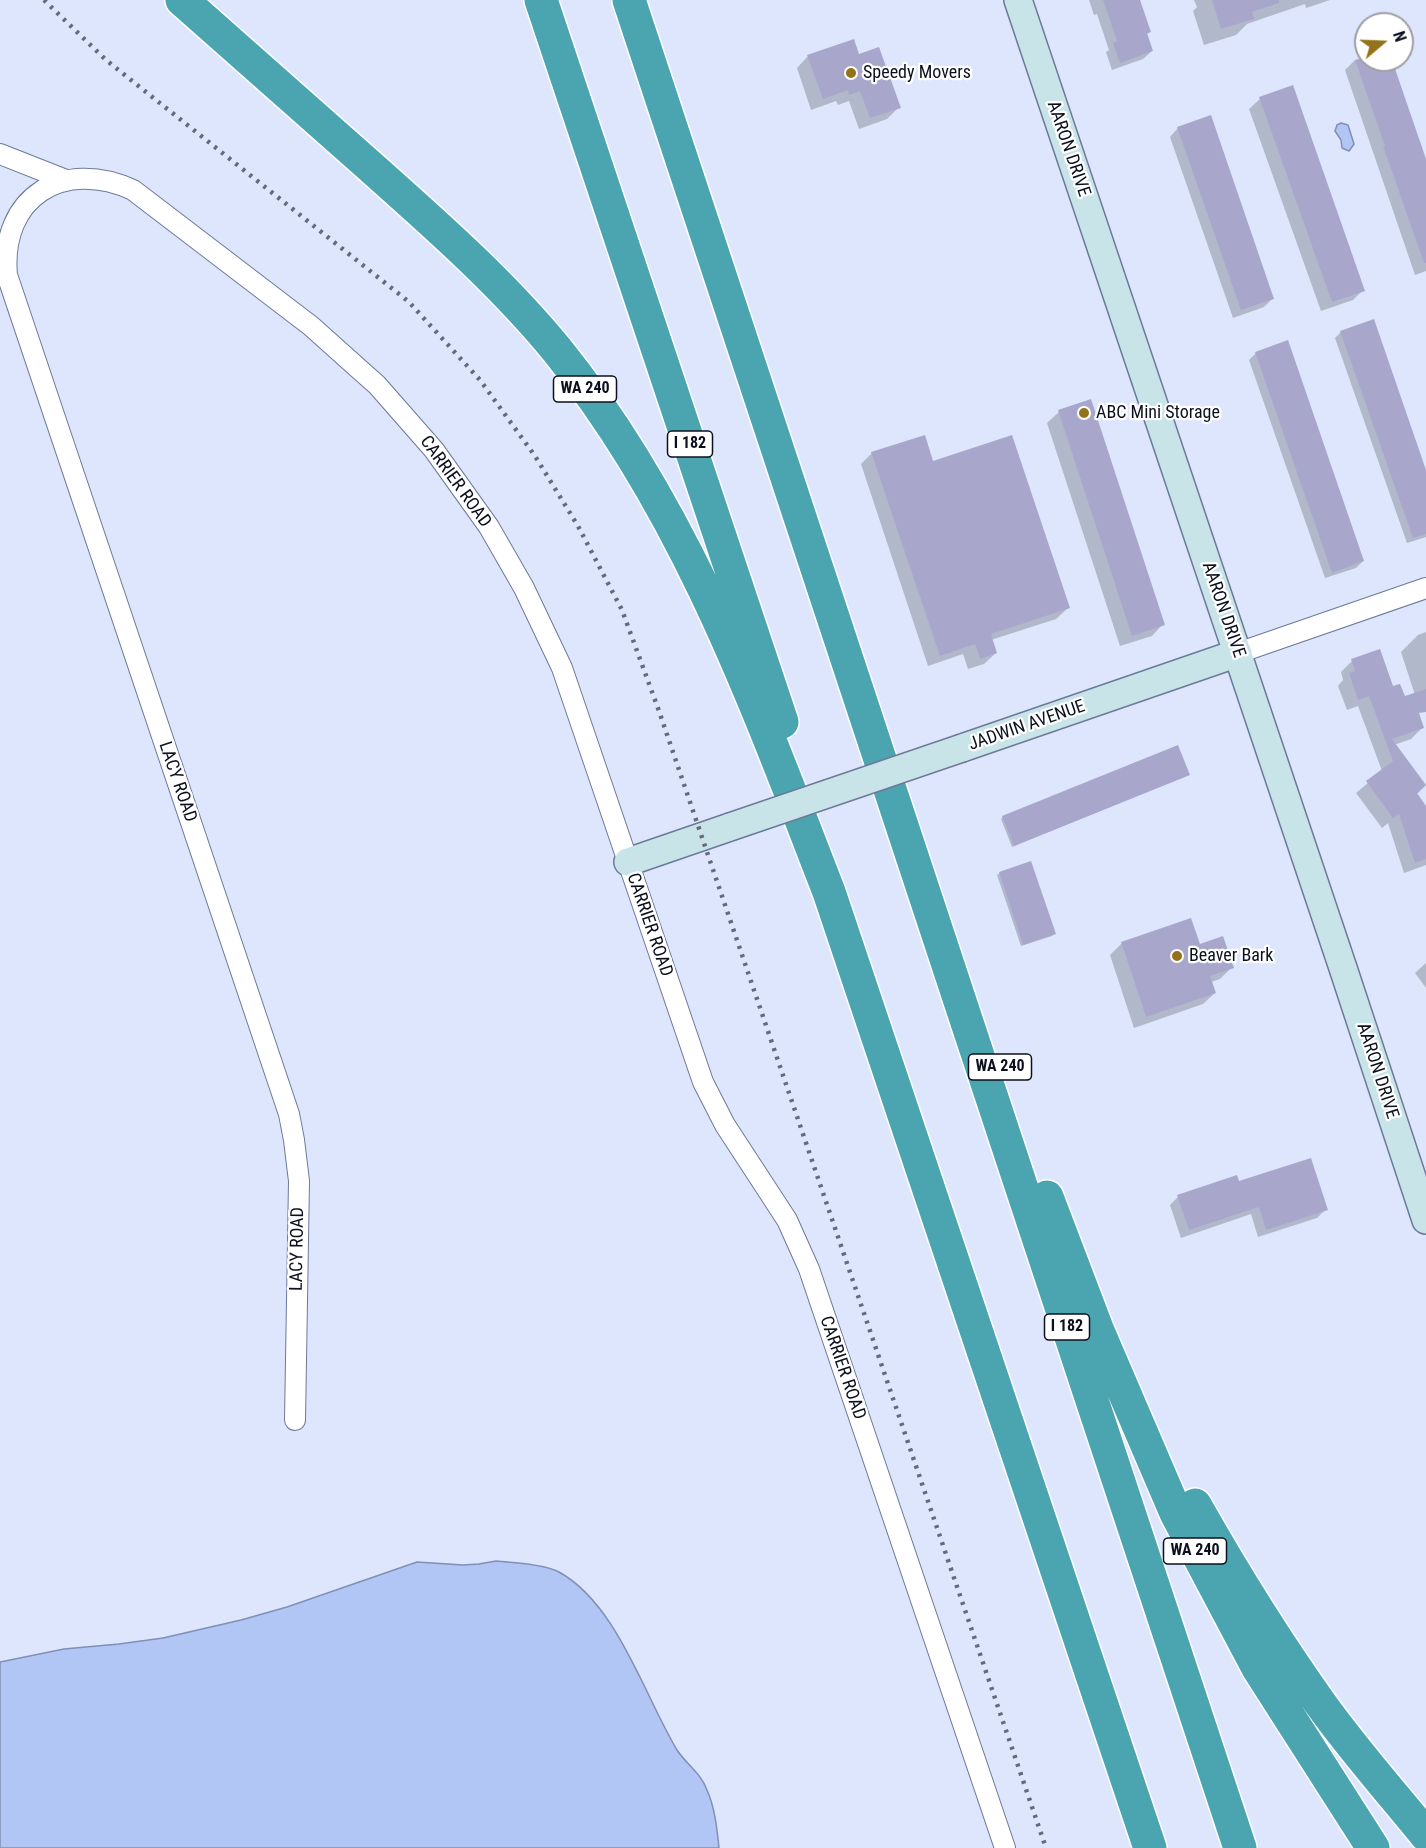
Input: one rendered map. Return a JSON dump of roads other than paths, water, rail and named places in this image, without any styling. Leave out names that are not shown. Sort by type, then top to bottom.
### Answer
[{"type":"highway","name":"WA 240","points":[[182,0],[460,247],[510,296],[557,351],[594,401],[642,473],[691,561],[768,735],[829,892]]},
{"type":"highway","name":"I 182","points":[[542,0],[778,705],[829,892],[1150,1848]]},
{"type":"highway","name":"I 182","points":[[629,0],[1240,1848]]},
{"type":"highway","name":"WA 240","points":[[895,806],[941,906],[1098,1331],[1152,1460],[1208,1576],[1258,1668],[1373,1848]]},
{"type":"highway","points":[[1098,1331],[1212,1535],[1275,1636],[1354,1748],[1426,1834]]},
{"type":"highway","points":[[1077,1632],[1134,1848]]},
{"type":"street","name":"AARON DRIVE","points":[[1018,0],[1238,652],[1426,1220]]},
{"type":"street","points":[[0,154],[66,180]]},
{"type":"street","name":"CARRIER ROAD","points":[[66,180],[89,178],[114,182],[133,190],[311,326],[377,386],[434,450],[508,557],[537,614],[573,699],[703,1082],[725,1125],[787,1220],[809,1269],[1005,1848]]},
{"type":"street","name":"LACY ROAD","points":[[66,180],[34,196],[17,216],[7,246],[7,275],[289,1114],[298,1181],[294,1420]]},
{"type":"street","name":"JADWIN AVENUE","points":[[628,861],[1426,588]]},
{"type":"water","points":[[1341,123],[1348,125],[1354,144],[1349,151],[1342,148],[1341,140],[1335,131],[1337,125]]},
{"type":"water","points":[[496,1561],[537,1566],[559,1572],[579,1587],[597,1606],[627,1652],[677,1750],[704,1784],[714,1811],[719,1848],[0,1848],[0,1662],[64,1649],[163,1638],[241,1620],[287,1607],[417,1562],[463,1565]]},
{"type":"railway","points":[[44,0],[106,60],[409,302],[480,380],[535,456],[578,526],[622,610],[659,711],[1046,1848]]},
{"type":"place","name":"Speedy Movers","points":[[851,73]]},
{"type":"place","name":"ABC Mini Storage","points":[[1084,413]]},
{"type":"place","name":"Beaver Bark","points":[[1177,956]]}]
